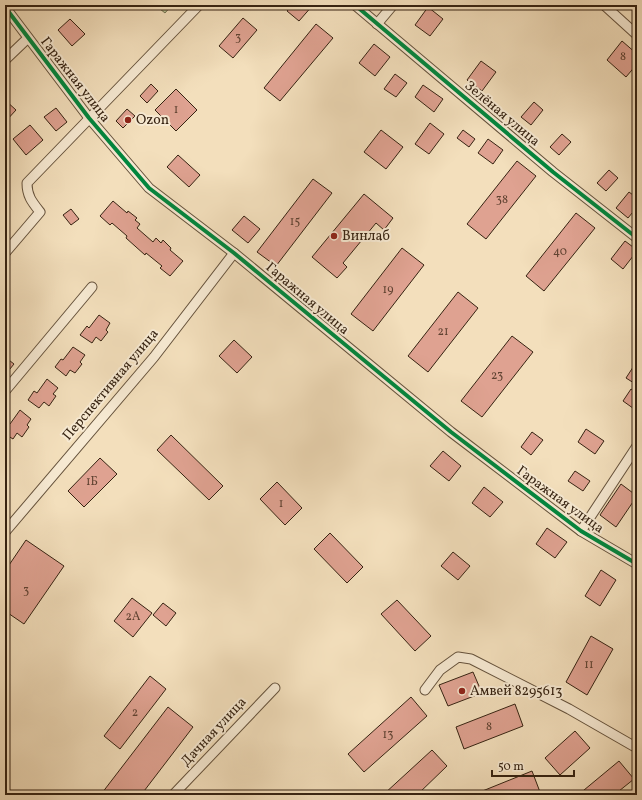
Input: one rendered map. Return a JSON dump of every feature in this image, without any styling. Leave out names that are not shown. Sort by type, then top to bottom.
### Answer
[{"type":"street","points":[[5,253],[40,212],[27,193],[27,183],[198,5]]},
{"type":"street","name":"Зелёная улица","points":[[355,5],[554,172],[637,238]]},
{"type":"street","points":[[377,24],[393,5]]},
{"type":"street","points":[[604,5],[637,35]]},
{"type":"street","name":"Гаражная улица","points":[[5,7],[89,118],[149,188],[234,253],[451,432],[581,531],[637,564]]},
{"type":"street","points":[[5,60],[28,38]]},
{"type":"street","name":"Перспективная улица","points":[[5,532],[154,357],[234,253]]},
{"type":"street","points":[[5,391],[92,286]]},
{"type":"street","points":[[581,531],[637,446]]},
{"type":"street","points":[[425,690],[440,670],[458,657],[471,659],[569,709],[637,748]]},
{"type":"street","name":"Дачная улица","points":[[173,795],[274,688]]},
{"type":"green space","points":[[155,5],[172,5],[165,13]]},
{"type":"building","points":[[259,5],[268,5],[264,9]]},
{"type":"building","points":[[292,5],[313,5],[299,21],[287,11]]},
{"type":"building","points":[[428,7],[443,19],[430,36],[415,25]]},
{"type":"building","points":[[243,18],[257,30],[233,58],[219,46]]},
{"type":"building","points":[[70,19],[85,34],[72,46],[58,30]]},
{"type":"building","points":[[316,24],[333,38],[280,101],[264,88]]},
{"type":"building","points":[[622,41],[637,54],[637,64],[626,77],[607,60]]},
{"type":"building","points":[[374,44],[390,57],[375,76],[359,63]]},
{"type":"building","points":[[481,61],[496,72],[482,91],[467,80]]},
{"type":"building","points":[[395,74],[407,83],[396,97],[384,89]]},
{"type":"building","points":[[151,84],[158,91],[147,103],[140,96]]},
{"type":"building","points":[[423,85],[443,99],[434,112],[415,97]]},
{"type":"building","points":[[176,89],[197,110],[176,131],[155,110]]},
{"type":"building","points":[[5,100],[16,110],[5,122]]},
{"type":"building","points":[[534,102],[543,110],[531,125],[521,117]]},
{"type":"building","points":[[56,108],[67,122],[56,131],[44,117]]},
{"type":"building","points":[[127,109],[135,116],[123,128],[116,121]]},
{"type":"building","points":[[430,123],[444,134],[429,154],[415,144]]},
{"type":"building","points":[[30,125],[43,140],[26,155],[13,139]]},
{"type":"building","points":[[381,130],[403,147],[386,169],[364,152]]},
{"type":"building","points":[[463,130],[475,139],[469,147],[457,138]]},
{"type":"building","points":[[562,134],[571,142],[559,155],[550,147]]},
{"type":"building","points":[[488,139],[503,150],[493,164],[478,153]]},
{"type":"building","points":[[178,155],[200,175],[189,187],[167,167]]},
{"type":"building","points":[[517,161],[536,176],[486,239],[467,224]]},
{"type":"building","points":[[609,170],[618,178],[606,191],[597,183]]},
{"type":"building","points":[[313,179],[332,193],[276,266],[257,252]]},
{"type":"building","points":[[629,192],[637,198],[637,207],[628,218],[616,208]]},
{"type":"building","points":[[364,194],[393,218],[384,230],[376,223],[343,263],[347,267],[337,278],[312,257]]},
{"type":"building","points":[[113,201],[127,213],[128,211],[137,218],[135,220],[140,224],[137,228],[153,242],[156,238],[161,243],[163,240],[171,248],[170,250],[183,261],[170,276],[160,268],[162,266],[146,253],[145,255],[112,223],[110,225],[100,216]]},
{"type":"building","points":[[71,209],[79,219],[71,225],[63,215]]},
{"type":"building","points":[[576,213],[595,228],[544,291],[526,276]]},
{"type":"building","points":[[244,216],[260,229],[248,243],[232,230]]},
{"type":"building","points":[[625,241],[637,251],[623,269],[611,259]]},
{"type":"building","points":[[402,248],[424,265],[373,331],[351,314]]},
{"type":"building","points":[[458,292],[478,308],[428,372],[408,356]]},
{"type":"building","points":[[99,315],[110,323],[106,330],[108,332],[101,341],[96,337],[92,343],[80,335],[87,326],[89,328]]},
{"type":"building","points":[[512,336],[533,352],[482,417],[461,401]]},
{"type":"building","points":[[234,340],[252,357],[237,373],[219,356]]},
{"type":"building","points":[[73,347],[85,355],[80,362],[82,364],[75,373],[70,370],[66,376],[55,367],[61,359],[63,360]]},
{"type":"building","points":[[5,357],[14,364],[5,375]]},
{"type":"building","points":[[637,361],[637,385],[626,378]]},
{"type":"building","points":[[47,379],[58,388],[53,394],[56,396],[49,406],[44,402],[39,408],[28,400],[34,391],[37,393]]},
{"type":"building","points":[[631,389],[637,393],[637,411],[623,401]]},
{"type":"building","points":[[20,410],[31,419],[27,425],[29,427],[22,437],[17,433],[13,439],[5,434],[5,426],[8,422],[10,424]]},
{"type":"building","points":[[586,429],[604,441],[595,454],[578,442]]},
{"type":"building","points":[[532,432],[543,440],[531,455],[521,447]]},
{"type":"building","points":[[171,435],[223,486],[209,500],[157,450]]},
{"type":"building","points":[[443,451],[461,466],[449,481],[430,466]]},
{"type":"building","points":[[100,458],[117,474],[84,507],[68,491]]},
{"type":"building","points":[[575,471],[590,481],[583,491],[568,481]]},
{"type":"building","points":[[277,482],[302,508],[285,525],[260,499]]},
{"type":"building","points":[[621,484],[637,496],[616,527],[600,515]]},
{"type":"building","points":[[484,487],[503,502],[490,517],[472,503]]},
{"type":"building","points":[[547,528],[567,542],[555,558],[536,544]]},
{"type":"building","points":[[330,533],[363,567],[347,583],[314,549]]},
{"type":"building","points":[[26,540],[64,566],[24,624],[5,611],[5,571]]},
{"type":"building","points":[[453,552],[470,566],[458,580],[441,566]]},
{"type":"building","points":[[601,570],[616,580],[600,606],[585,596]]},
{"type":"building","points":[[132,598],[152,613],[133,637],[114,621]]},
{"type":"building","points":[[397,600],[431,636],[415,651],[381,614]]},
{"type":"building","points":[[163,603],[176,613],[166,626],[153,615]]},
{"type":"building","points":[[591,636],[613,649],[587,695],[566,682]]},
{"type":"building","points":[[473,672],[482,693],[448,706],[439,685]]},
{"type":"building","points":[[150,676],[166,689],[120,749],[104,736]]},
{"type":"building","points":[[411,697],[427,716],[364,772],[348,754]]},
{"type":"building","points":[[515,704],[523,726],[464,749],[456,727]]},
{"type":"building","points":[[168,707],[193,727],[141,795],[104,795],[102,793]]},
{"type":"building","points":[[575,731],[590,748],[560,775],[545,758]]},
{"type":"building","points":[[432,750],[447,766],[417,795],[384,794]]},
{"type":"building","points":[[619,761],[634,779],[614,795],[578,795]]},
{"type":"building","points":[[532,771],[540,792],[533,795],[481,795],[480,792]]},
{"type":"cycle path","points":[[355,5],[553,172],[637,238]]},
{"type":"cycle path","points":[[5,7],[89,118],[149,188],[234,253],[451,432],[581,531],[637,564]]},
{"type":"place","name":"Ozon","points":[[128,120]]},
{"type":"place","name":"Винлаб","points":[[334,236]]},
{"type":"place","name":"Амвей 8295613","points":[[462,691]]}]
